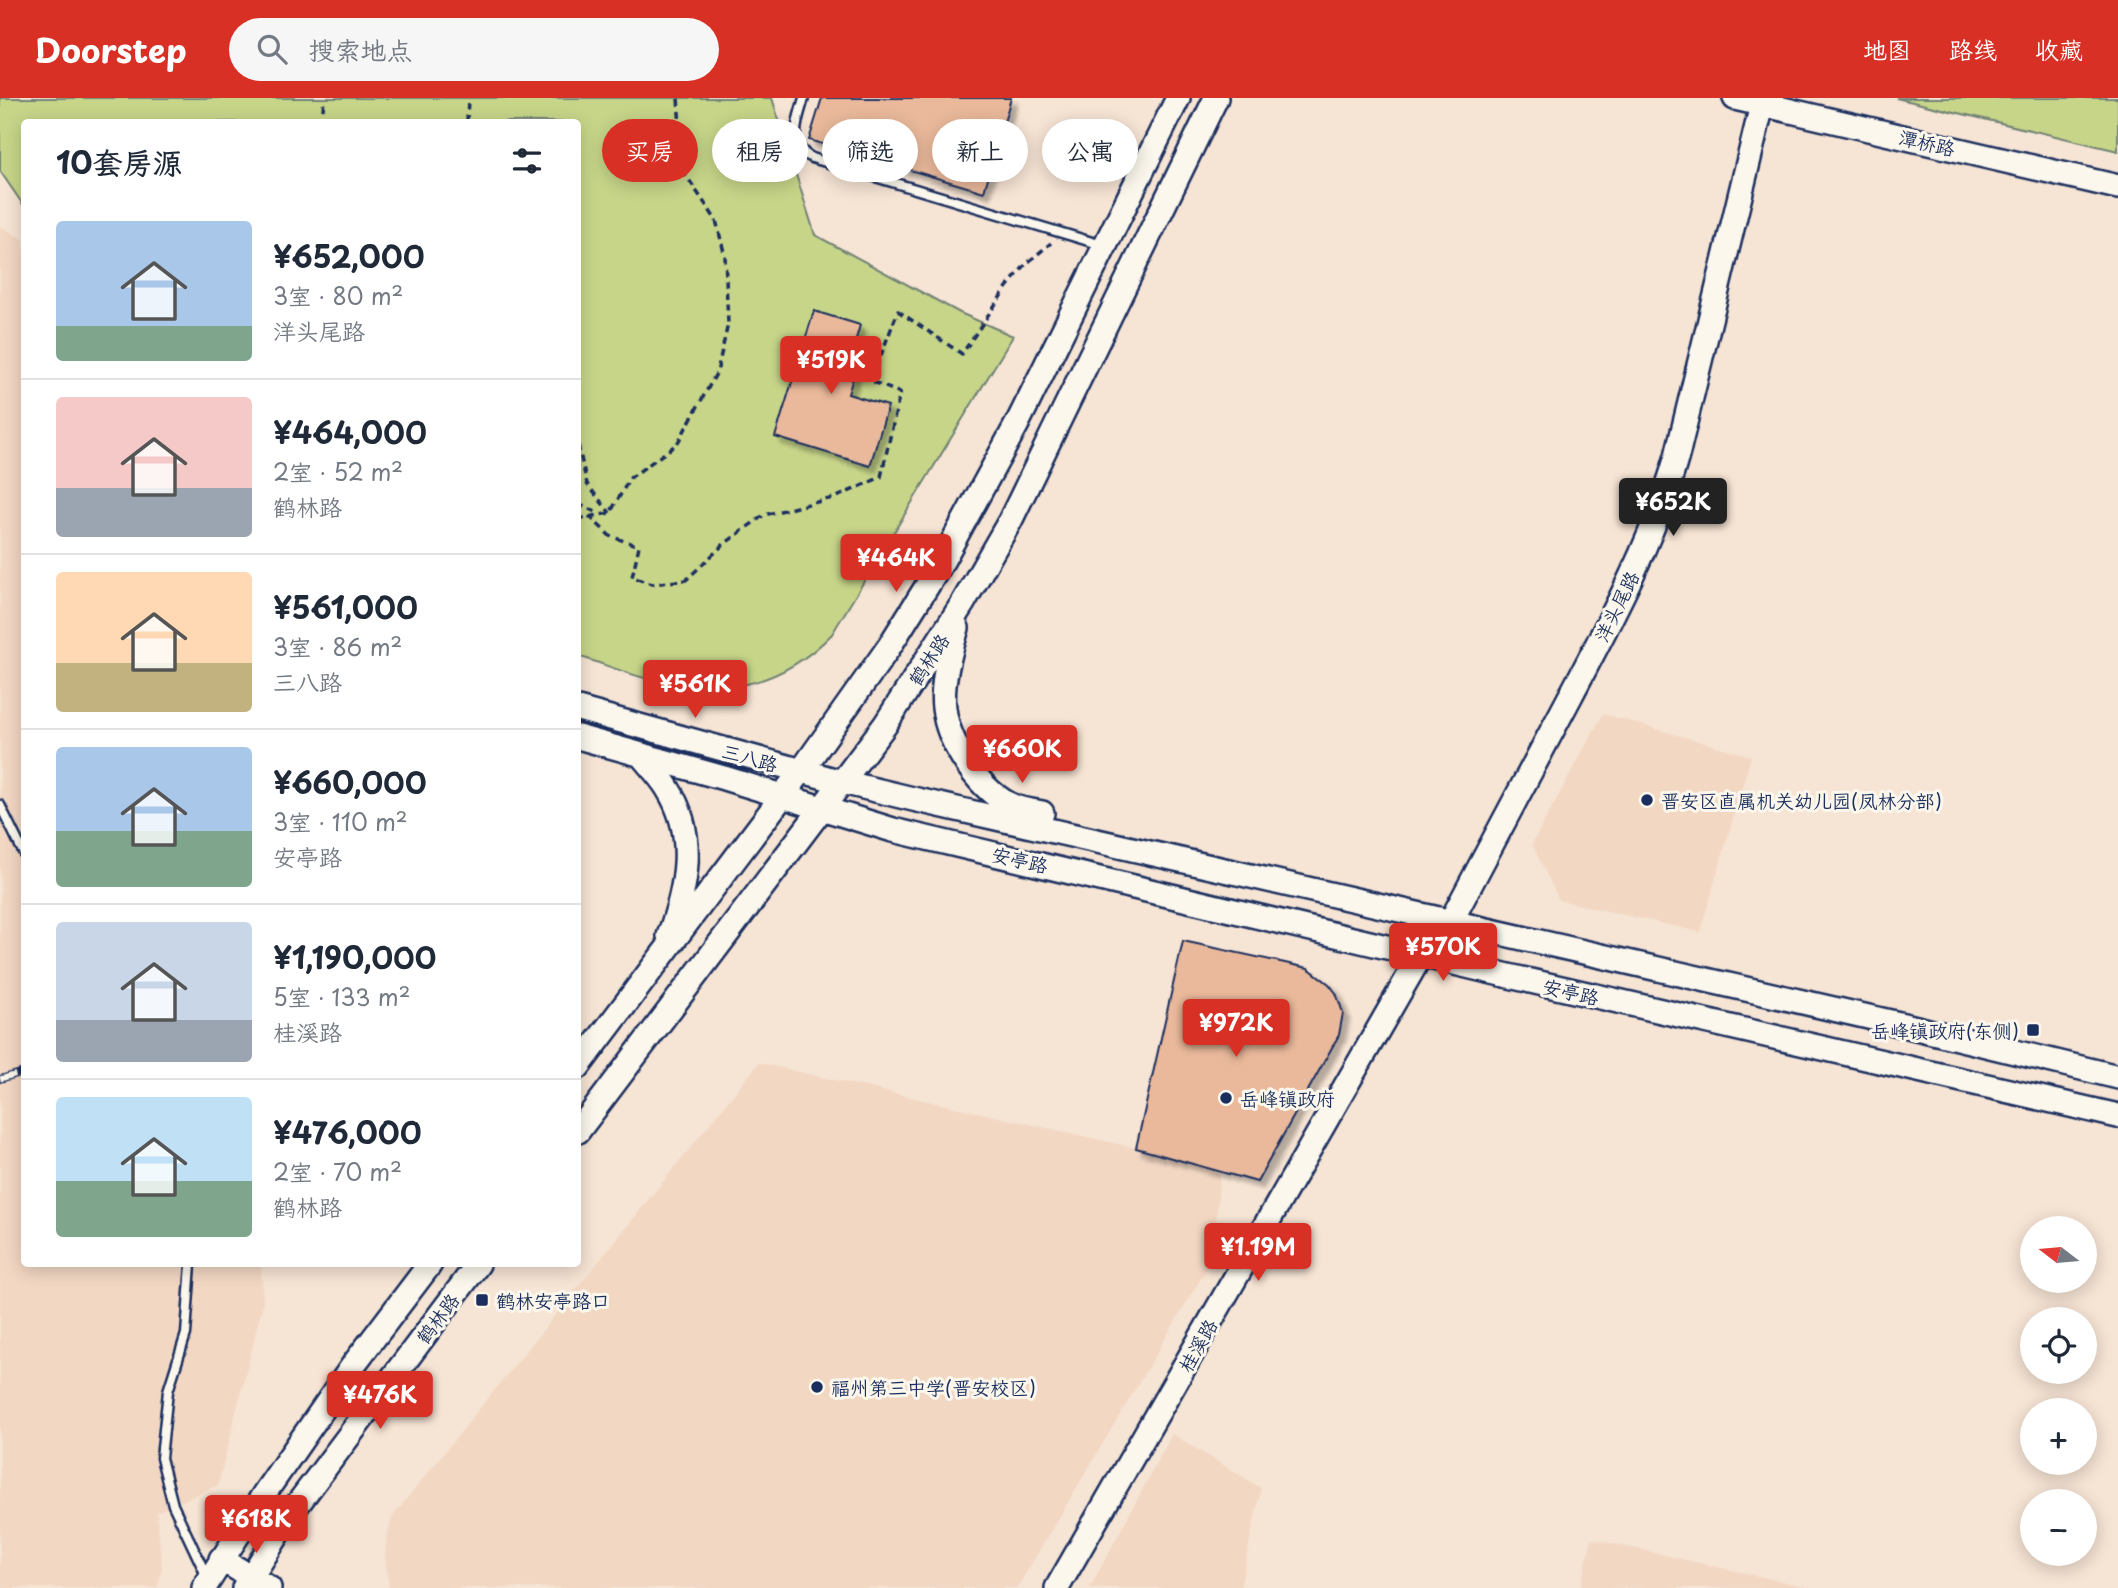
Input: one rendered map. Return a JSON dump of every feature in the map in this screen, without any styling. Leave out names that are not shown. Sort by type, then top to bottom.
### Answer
[{"type":"main road","name":"鹤林路","points":[[581,1063],[802,770],[888,648],[939,567],[1017,424],[1178,98]]},
{"type":"main road","name":"鹤林路","points":[[581,1127],[885,724],[963,603],[1010,521],[1216,98]]},
{"type":"main road","name":"潭桥路","points":[[1735,98],[2118,187]]},
{"type":"main road","name":"洋头尾路","points":[[1451,921],[1609,622],[1664,502],[1762,105]]},
{"type":"main road","points":[[963,603],[949,657],[944,710],[958,750],[972,772],[1014,807],[1170,845],[1200,864]]},
{"type":"main road","name":"三八路","points":[[581,710],[802,770]]},
{"type":"main road","name":"三八路","points":[[581,738],[782,796]]},
{"type":"main road","points":[[641,755],[668,788],[675,802],[688,850],[681,897],[661,956]]},
{"type":"main road","name":"安亭路","points":[[802,770],[842,782],[1908,1026],[2118,1077]]},
{"type":"main road","name":"安亭路","points":[[782,796],[893,830],[2118,1116]]},
{"type":"main road","name":"桂溪路","points":[[1057,1588],[1421,955]]},
{"type":"main road","name":"鹤林路","points":[[211,1585],[221,1559],[266,1491],[354,1364],[428,1267]]},
{"type":"main road","name":"鹤林路","points":[[254,1584],[294,1509],[476,1267]]},
{"type":"main road","points":[[221,1559],[254,1584]]},
{"type":"lane","points":[[804,98],[796,127],[798,146],[812,158],[1105,246]]},
{"type":"lane","points":[[0,804],[21,848]]},
{"type":"lane","points":[[191,1267],[186,1334],[168,1391],[161,1458],[173,1505],[211,1585]]},
{"type":"path","points":[[322,119],[324,98]]},
{"type":"path","points":[[467,119],[468,98]]},
{"type":"path","points":[[610,513],[630,478],[677,444],[717,372],[728,324],[725,256],[716,220],[683,171],[678,98]]},
{"type":"path","points":[[589,516],[610,536],[639,546],[632,577],[652,583],[685,580],[723,545],[764,515],[838,497],[881,477],[900,393],[871,381],[898,310],[962,354],[1007,287],[1062,234]]},
{"type":"path","points":[[581,458],[587,484],[610,513]]},
{"type":"path","points":[[581,505],[599,514]]},
{"type":"path","points":[[581,518],[610,513]]},
{"type":"shaded area","points":[[0,226],[21,238],[21,1267],[261,1267],[263,1303],[218,1485],[157,1512],[162,1568],[157,1588],[0,1588]]},
{"type":"shaded area","name":"晋安区直属机关幼儿园(凤林分部)","points":[[1603,714],[1751,756],[1700,932],[1559,900],[1532,844]]},
{"type":"shaded area","name":"福州第三中学(晋安校区)","points":[[759,1063],[1136,1148],[1220,1171],[1213,1258],[1017,1588],[389,1588],[385,1555],[393,1516]]},
{"type":"shaded area","points":[[1172,1434],[1261,1488],[1240,1588],[1090,1588]]},
{"type":"shaded area","points":[[1592,1539],[1811,1588],[1580,1588]]},
{"type":"green space","points":[[0,98],[772,98],[779,119],[712,119],[712,182],[798,182],[815,235],[960,313],[1013,336],[832,634],[794,665],[774,675],[732,686],[685,686],[660,682],[581,657],[581,119],[21,119],[21,202],[0,171]]},
{"type":"green space","points":[[1896,98],[2118,98],[2118,151]]},
{"type":"building","points":[[822,98],[1011,98],[1005,119],[932,119],[932,177],[918,172],[918,119],[822,119],[822,144],[809,140]]},
{"type":"building","points":[[950,182],[987,182],[984,192]]},
{"type":"building","points":[[814,311],[860,325],[850,360],[858,362],[848,394],[888,406],[870,466],[775,437]]},
{"type":"building","name":"岳峰镇政府","points":[[1183,941],[1308,968],[1336,993],[1343,1013],[1339,1035],[1257,1182],[1136,1148]]},
{"type":"railway","points":[[0,1079],[21,1073]]},
{"type":"place","name":"晋安区直属机关幼儿园(凤林分部)","points":[[1647,800]]},
{"type":"place","name":"岳峰镇政府(东侧)","points":[[2033,1030]]},
{"type":"place","name":"岳峰镇政府","points":[[1226,1098]]},
{"type":"place","name":"鹤林安亭路口","points":[[482,1300]]},
{"type":"place","name":"福州第三中学(晋安校区)","points":[[817,1387]]}]
